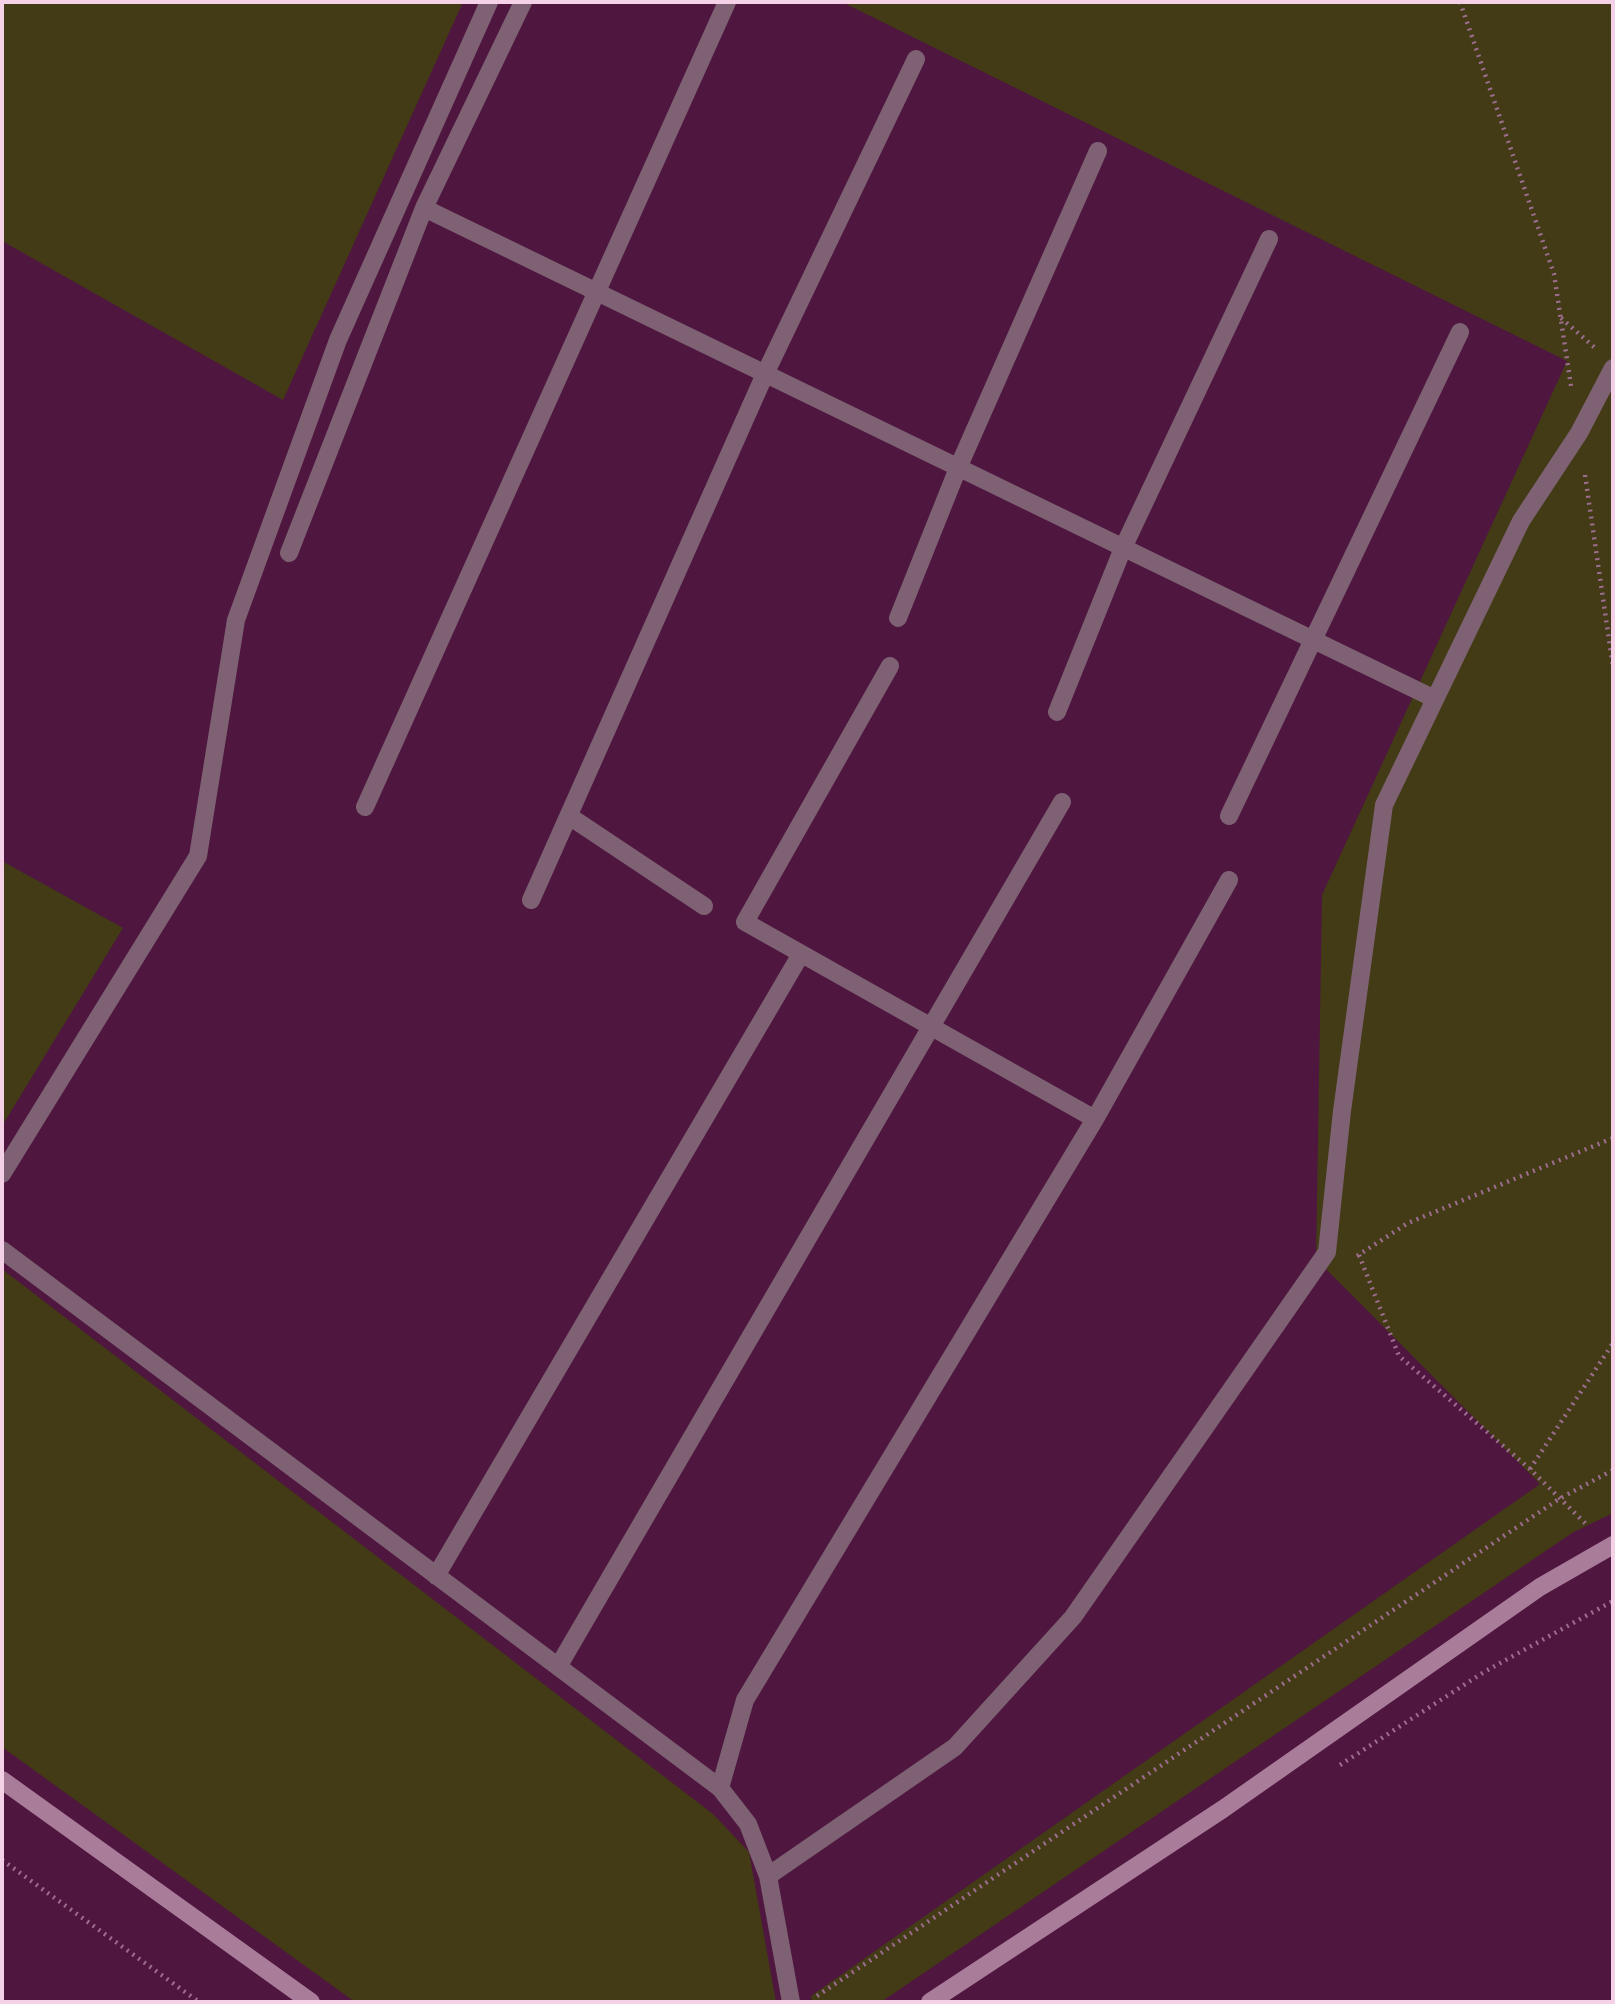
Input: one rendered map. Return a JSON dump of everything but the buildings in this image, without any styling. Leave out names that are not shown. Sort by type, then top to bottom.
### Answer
[{"type":"street","points":[[2,1174],[198,856],[236,620],[338,340],[489,2]]},
{"type":"street","points":[[289,553],[424,208],[523,2]]},
{"type":"street","points":[[365,807],[727,2]]},
{"type":"street","points":[[531,900],[765,374],[916,59]]},
{"type":"street","points":[[898,618],[958,468],[1098,150]]},
{"type":"street","points":[[424,208],[1435,699]]},
{"type":"street","points":[[1057,712],[1123,548],[1269,239]]},
{"type":"street","points":[[1229,816],[1315,641],[1460,332]]},
{"type":"street","points":[[768,1876],[955,1747],[1073,1617],[1327,1252],[1342,1111],[1384,805],[1521,521],[1579,433],[1613,368]]},
{"type":"street","points":[[890,666],[745,922],[1095,1119]]},
{"type":"street","points":[[558,1667],[1062,802]]},
{"type":"street","points":[[569,816],[704,906]]},
{"type":"street","points":[[720,1788],[745,1700],[1095,1119],[1229,880]]},
{"type":"street","points":[[436,1576],[801,954]]},
{"type":"street","points":[[2,1250],[720,1788],[748,1824],[768,1876],[791,2002]]},
{"type":"street","points":[[930,2002],[1223,1809],[1540,1587],[1611,1546]]},
{"type":"street","points":[[2,1780],[311,2002]]},
{"type":"path","points":[[1460,2],[1554,274],[1613,667]]},
{"type":"path","points":[[1560,317],[1596,349]]},
{"type":"path","points":[[1349,1262],[1408,1223],[1613,1138]]},
{"type":"path","points":[[1359,1255],[1399,1356],[1531,1469],[1559,1499],[1611,1546]]},
{"type":"path","points":[[1531,1469],[1613,1343]]},
{"type":"path","points":[[807,2002],[1559,1499],[1613,1470]]},
{"type":"path","points":[[2,1860],[199,2002]]},
{"type":"shaded area","points":[[2,2],[463,2],[283,400],[2,241]]},
{"type":"shaded area","points":[[842,2],[1613,2],[1613,1513],[1572,1533],[881,2002],[812,2002],[811,1996],[1540,1484],[1316,1259],[1322,895],[1567,361]]},
{"type":"shaded area","points":[[2,861],[123,928],[2,1126]]},
{"type":"shaded area","points":[[2,1269],[713,1814],[749,1852],[776,2002],[355,2002],[2,1747]]}]
